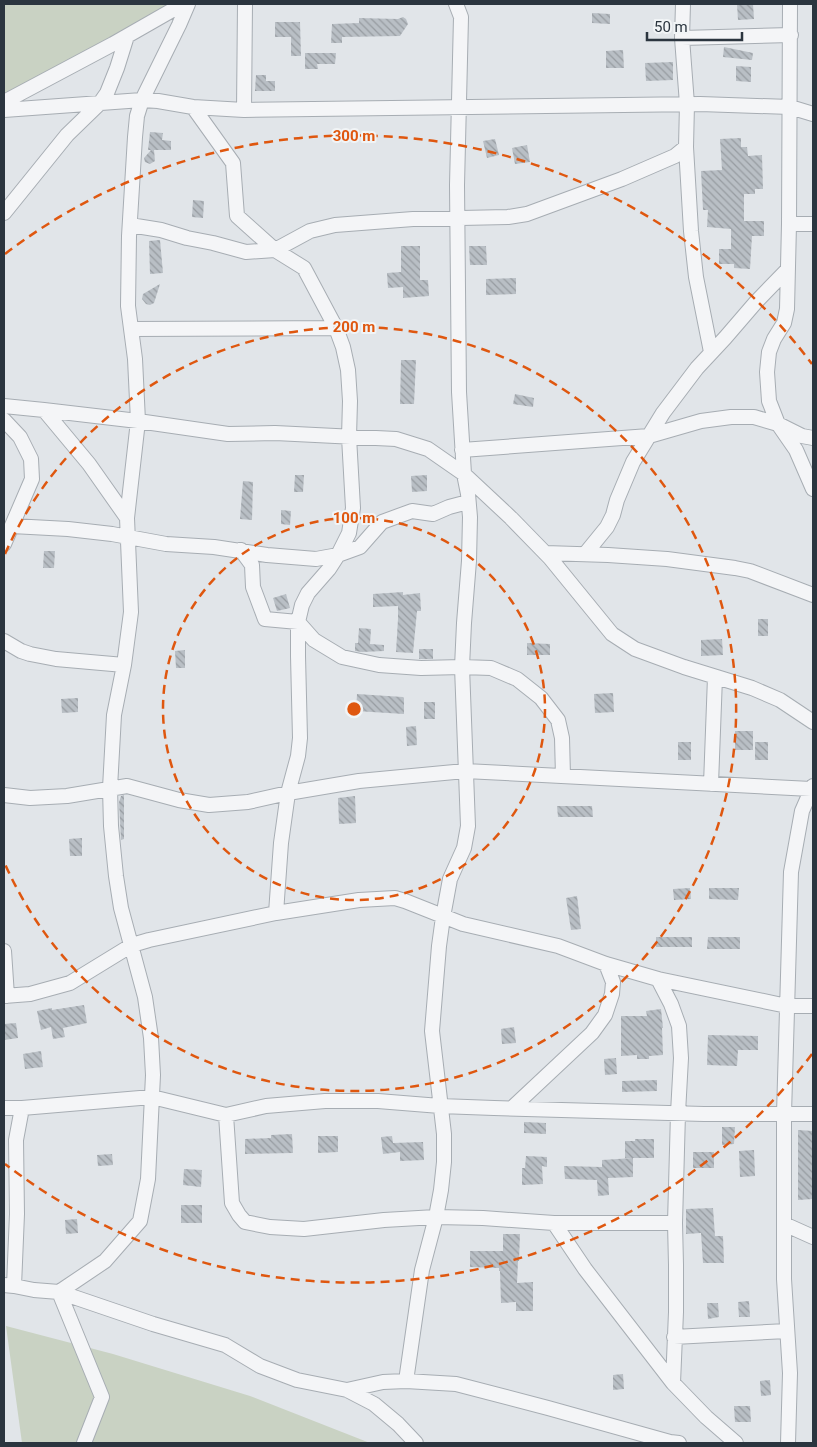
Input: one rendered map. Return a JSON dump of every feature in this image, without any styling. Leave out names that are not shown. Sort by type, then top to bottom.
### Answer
[{"type":"street","points":[[4,102],[183,4]]},
{"type":"street","points":[[59,1292],[106,1261],[140,1221],[148,1179],[154,1075],[151,1038],[145,997],[121,908],[111,826],[110,788],[114,716],[124,665],[131,612],[126,518],[138,421],[135,359],[128,306],[135,136],[137,116],[142,100],[188,4]]},
{"type":"street","points":[[244,110],[245,4]]},
{"type":"street","points":[[406,1381],[422,1270],[436,1217],[444,1162],[444,1134],[432,1032],[435,984],[443,917],[450,879],[464,848],[468,826],[462,667],[470,517],[464,474],[459,392],[458,219],[461,17],[456,4]]},
{"type":"street","points":[[683,4],[682,38],[687,104],[686,147],[691,231],[696,277],[711,352]]},
{"type":"street","points":[[790,4],[787,309],[784,323],[774,339],[769,352],[767,372],[769,401],[778,424],[796,450],[813,490]]},
{"type":"street","points":[[682,38],[791,35]]},
{"type":"street","points":[[4,213],[67,135],[100,103],[117,68],[127,36]]},
{"type":"street","points":[[4,110],[142,100],[193,107],[244,110],[687,104],[790,107],[813,114]]},
{"type":"street","points":[[193,107],[233,163],[237,216],[275,250],[304,268],[336,328],[343,347],[348,370],[353,508],[349,533],[329,570],[308,593],[302,605],[298,622],[300,738],[296,765],[288,793],[281,843],[276,913]]},
{"type":"street","points":[[130,225],[162,230],[246,252],[275,250],[310,231],[335,225],[381,221],[508,217],[527,214],[585,194],[654,166],[675,156],[686,147]]},
{"type":"street","points":[[789,224],[813,224]]},
{"type":"street","points":[[585,554],[607,527],[633,462],[669,405],[711,352],[788,270]]},
{"type":"street","points":[[131,329],[336,328]]},
{"type":"street","points":[[4,406],[138,421],[228,434],[275,433],[396,439],[428,449],[464,474],[511,518],[545,553],[612,634],[635,649],[752,688],[780,700],[813,722]]},
{"type":"street","points":[[44,410],[89,464],[126,518]]},
{"type":"street","points":[[462,450],[650,436],[701,420],[731,417],[754,417],[778,424],[802,436],[813,438]]},
{"type":"street","points":[[4,420],[20,437],[31,459],[32,479],[4,544]]},
{"type":"street","points":[[12,526],[68,529],[112,534],[166,544],[214,547],[299,558],[316,558],[338,555],[360,548],[382,522],[412,511],[433,514],[468,502]]},
{"type":"street","points":[[241,550],[252,565],[253,587],[265,619],[298,622],[314,640],[342,657],[379,665],[421,668],[491,668],[518,679],[541,698],[558,720],[562,738],[563,776]]},
{"type":"street","points":[[545,553],[667,559],[750,570],[813,595]]},
{"type":"street","points":[[4,641],[30,654],[56,659],[124,665]]},
{"type":"street","points":[[711,784],[715,677]]},
{"type":"street","points":[[4,795],[30,798],[67,796],[127,786],[179,800],[209,805],[248,802],[360,781],[465,772],[812,787],[802,811],[791,872],[784,1114],[784,1279],[790,1373],[788,1443]]},
{"type":"street","points":[[4,951],[5,996],[30,994],[70,982],[132,945],[149,940],[276,913],[359,900],[395,898],[463,924],[558,946],[606,964],[658,980],[787,1006],[813,1006]]},
{"type":"street","points":[[512,1108],[592,1033],[605,1015],[612,994],[613,982],[606,964]]},
{"type":"street","points":[[658,980],[671,1004],[679,1026],[681,1058],[675,1223],[676,1265],[673,1383]]},
{"type":"street","points":[[4,1108],[152,1097],[226,1115],[266,1106],[325,1101],[378,1100],[440,1106],[678,1113],[813,1114]]},
{"type":"street","points":[[22,1108],[16,1140],[17,1214],[9,1286],[59,1292],[153,1324],[225,1345],[260,1366],[297,1380],[346,1390],[374,1404],[398,1424],[416,1443]]},
{"type":"street","points":[[226,1115],[232,1203],[238,1215],[245,1222],[270,1227],[304,1228],[436,1217],[554,1223],[675,1223]]},
{"type":"street","points":[[554,1223],[586,1269],[673,1383],[736,1443]]},
{"type":"street","points":[[784,1224],[813,1237]]},
{"type":"street","points":[[59,1292],[102,1397],[84,1443]]},
{"type":"street","points":[[674,1337],[787,1331]]},
{"type":"street","points":[[346,1390],[383,1382],[406,1381],[456,1384],[673,1443]]},
{"type":"green space","points":[[4,4],[179,4],[4,98]]},
{"type":"green space","points":[[6,1326],[113,1354],[250,1396],[370,1443],[22,1443]]},
{"type":"building","points":[[737,4],[753,4],[754,19],[738,20]]},
{"type":"building","points":[[592,13],[610,14],[610,24],[592,23]]},
{"type":"building","points":[[403,17],[408,24],[400,36],[342,37],[342,43],[331,43],[332,24],[359,23],[359,18],[398,19]]},
{"type":"building","points":[[275,22],[300,22],[301,56],[291,56],[291,37],[275,37]]},
{"type":"building","points":[[724,47],[753,53],[752,60],[723,57]]},
{"type":"building","points":[[623,50],[624,68],[606,68],[606,51]]},
{"type":"building","points":[[305,53],[336,53],[335,64],[317,64],[318,69],[305,69]]},
{"type":"building","points":[[673,62],[673,80],[646,81],[645,63]]},
{"type":"building","points":[[736,66],[751,67],[751,82],[736,81]]},
{"type":"building","points":[[256,75],[266,75],[266,81],[275,81],[275,91],[255,91]]},
{"type":"building","points":[[150,132],[163,133],[162,140],[171,141],[171,150],[154,150],[155,161],[150,164],[145,162],[144,158],[151,150],[148,150]]},
{"type":"building","points":[[741,138],[741,147],[747,147],[748,156],[762,155],[763,189],[755,189],[755,194],[744,194],[744,221],[764,221],[764,236],[752,236],[750,269],[734,268],[734,264],[719,264],[719,249],[731,249],[731,229],[707,227],[708,210],[703,210],[701,171],[722,170],[720,139]]},
{"type":"building","points":[[495,139],[499,155],[487,158],[483,141]]},
{"type":"building","points":[[527,145],[530,162],[515,164],[512,148]]},
{"type":"building","points":[[193,200],[204,201],[203,218],[192,217]]},
{"type":"building","points":[[160,240],[163,273],[150,274],[149,241]]},
{"type":"building","points":[[401,246],[420,246],[420,280],[428,280],[429,296],[403,298],[403,287],[388,288],[387,273],[401,272]]},
{"type":"building","points":[[469,246],[486,246],[487,265],[470,265]]},
{"type":"building","points":[[516,278],[516,294],[486,295],[486,279]]},
{"type":"building","points":[[160,284],[154,303],[146,304],[142,299],[143,294]]},
{"type":"building","points":[[401,360],[416,360],[414,404],[400,404]]},
{"type":"building","points":[[515,394],[534,398],[533,407],[513,404]]},
{"type":"building","points":[[295,475],[304,475],[303,492],[294,492]]},
{"type":"building","points":[[427,475],[427,491],[412,492],[411,476]]},
{"type":"building","points":[[243,481],[253,482],[252,520],[240,519]]},
{"type":"building","points":[[281,510],[291,511],[290,525],[281,524]]},
{"type":"building","points":[[44,551],[55,551],[54,568],[43,568]]},
{"type":"building","points":[[403,592],[403,595],[420,593],[421,611],[417,611],[413,653],[396,652],[398,606],[373,607],[373,594]]},
{"type":"building","points":[[286,594],[290,608],[277,611],[273,598]]},
{"type":"building","points":[[758,619],[768,619],[768,636],[758,636]]},
{"type":"building","points":[[359,628],[371,629],[370,644],[384,645],[384,651],[355,651],[355,643],[358,643]]},
{"type":"building","points":[[722,639],[723,655],[701,656],[701,640]]},
{"type":"building","points":[[527,643],[550,644],[550,655],[527,655]]},
{"type":"building","points":[[419,649],[433,649],[433,659],[419,659]]},
{"type":"building","points":[[185,650],[185,668],[176,668],[175,651]]},
{"type":"building","points":[[613,693],[614,712],[595,713],[594,694]]},
{"type":"building","points":[[357,694],[403,697],[404,714],[356,711]]},
{"type":"building","points":[[78,698],[78,712],[62,713],[61,699]]},
{"type":"building","points":[[424,702],[435,702],[435,719],[424,719]]},
{"type":"building","points":[[416,726],[417,745],[407,746],[406,727]]},
{"type":"building","points":[[735,731],[753,731],[753,750],[735,750]]},
{"type":"building","points":[[678,742],[691,742],[691,760],[678,760]]},
{"type":"building","points":[[755,742],[768,742],[768,760],[755,760]]},
{"type":"building","points":[[124,795],[124,839],[121,840],[119,802],[121,796]]},
{"type":"building","points":[[355,796],[356,823],[339,824],[338,798]]},
{"type":"building","points":[[557,806],[592,806],[593,817],[558,817]]},
{"type":"building","points":[[82,838],[82,856],[70,856],[69,839]]},
{"type":"building","points":[[690,888],[691,899],[674,900],[673,889]]},
{"type":"building","points":[[709,888],[739,888],[738,900],[709,899]]},
{"type":"building","points":[[577,896],[581,929],[571,930],[566,898]]},
{"type":"building","points":[[656,937],[692,937],[692,947],[656,947]]},
{"type":"building","points":[[708,937],[740,937],[740,949],[707,949]]},
{"type":"building","points":[[84,1005],[87,1023],[63,1028],[65,1037],[53,1039],[51,1027],[41,1030],[37,1011]]},
{"type":"building","points":[[661,1009],[663,1055],[649,1056],[649,1059],[637,1059],[637,1055],[621,1056],[621,1016],[647,1016],[646,1011]]},
{"type":"building","points":[[16,1023],[18,1038],[4,1040],[4,1024]]},
{"type":"building","points":[[514,1027],[516,1043],[502,1044],[501,1029]]},
{"type":"building","points":[[708,1035],[758,1036],[758,1050],[738,1050],[737,1066],[707,1065]]},
{"type":"building","points":[[41,1051],[43,1067],[25,1069],[23,1054]]},
{"type":"building","points":[[616,1058],[617,1074],[605,1075],[604,1059]]},
{"type":"building","points":[[657,1080],[657,1091],[622,1092],[622,1081]]},
{"type":"building","points":[[524,1122],[546,1123],[546,1134],[524,1133]]},
{"type":"building","points":[[722,1127],[735,1127],[734,1144],[722,1145]]},
{"type":"building","points":[[798,1130],[813,1131],[813,1199],[798,1200]]},
{"type":"building","points":[[292,1134],[293,1153],[245,1154],[245,1139],[271,1138],[271,1135]]},
{"type":"building","points":[[318,1136],[338,1136],[338,1152],[318,1153]]},
{"type":"building","points":[[392,1136],[393,1143],[423,1142],[424,1160],[400,1161],[400,1152],[383,1154],[381,1137]]},
{"type":"building","points":[[635,1139],[654,1139],[654,1158],[625,1158],[625,1141],[635,1141]]},
{"type":"building","points":[[754,1150],[755,1176],[740,1177],[739,1151]]},
{"type":"building","points":[[693,1152],[714,1152],[714,1168],[693,1168]]},
{"type":"building","points":[[112,1154],[113,1165],[98,1166],[97,1155]]},
{"type":"building","points":[[526,1156],[547,1157],[547,1167],[542,1166],[543,1184],[522,1185],[522,1168],[525,1168]]},
{"type":"building","points":[[633,1158],[633,1177],[608,1178],[609,1195],[598,1196],[597,1180],[565,1179],[564,1166],[602,1167],[602,1160]]},
{"type":"building","points":[[184,1169],[202,1170],[201,1187],[183,1185]]},
{"type":"building","points":[[181,1205],[202,1205],[202,1223],[181,1223]]},
{"type":"building","points":[[713,1208],[715,1236],[723,1236],[724,1263],[703,1263],[701,1233],[686,1234],[686,1209]]},
{"type":"building","points":[[77,1219],[78,1233],[66,1234],[65,1220]]},
{"type":"building","points":[[503,1234],[520,1234],[517,1283],[533,1282],[533,1311],[516,1311],[516,1302],[501,1303],[499,1268],[470,1267],[470,1251],[503,1251]]},
{"type":"building","points":[[749,1301],[750,1317],[739,1317],[738,1302]]},
{"type":"building","points":[[707,1303],[718,1303],[719,1317],[708,1319]]},
{"type":"building","points":[[623,1374],[624,1389],[613,1390],[613,1375]]},
{"type":"building","points":[[770,1380],[771,1395],[761,1396],[760,1381]]},
{"type":"building","points":[[734,1406],[750,1406],[751,1422],[735,1422]]}]
